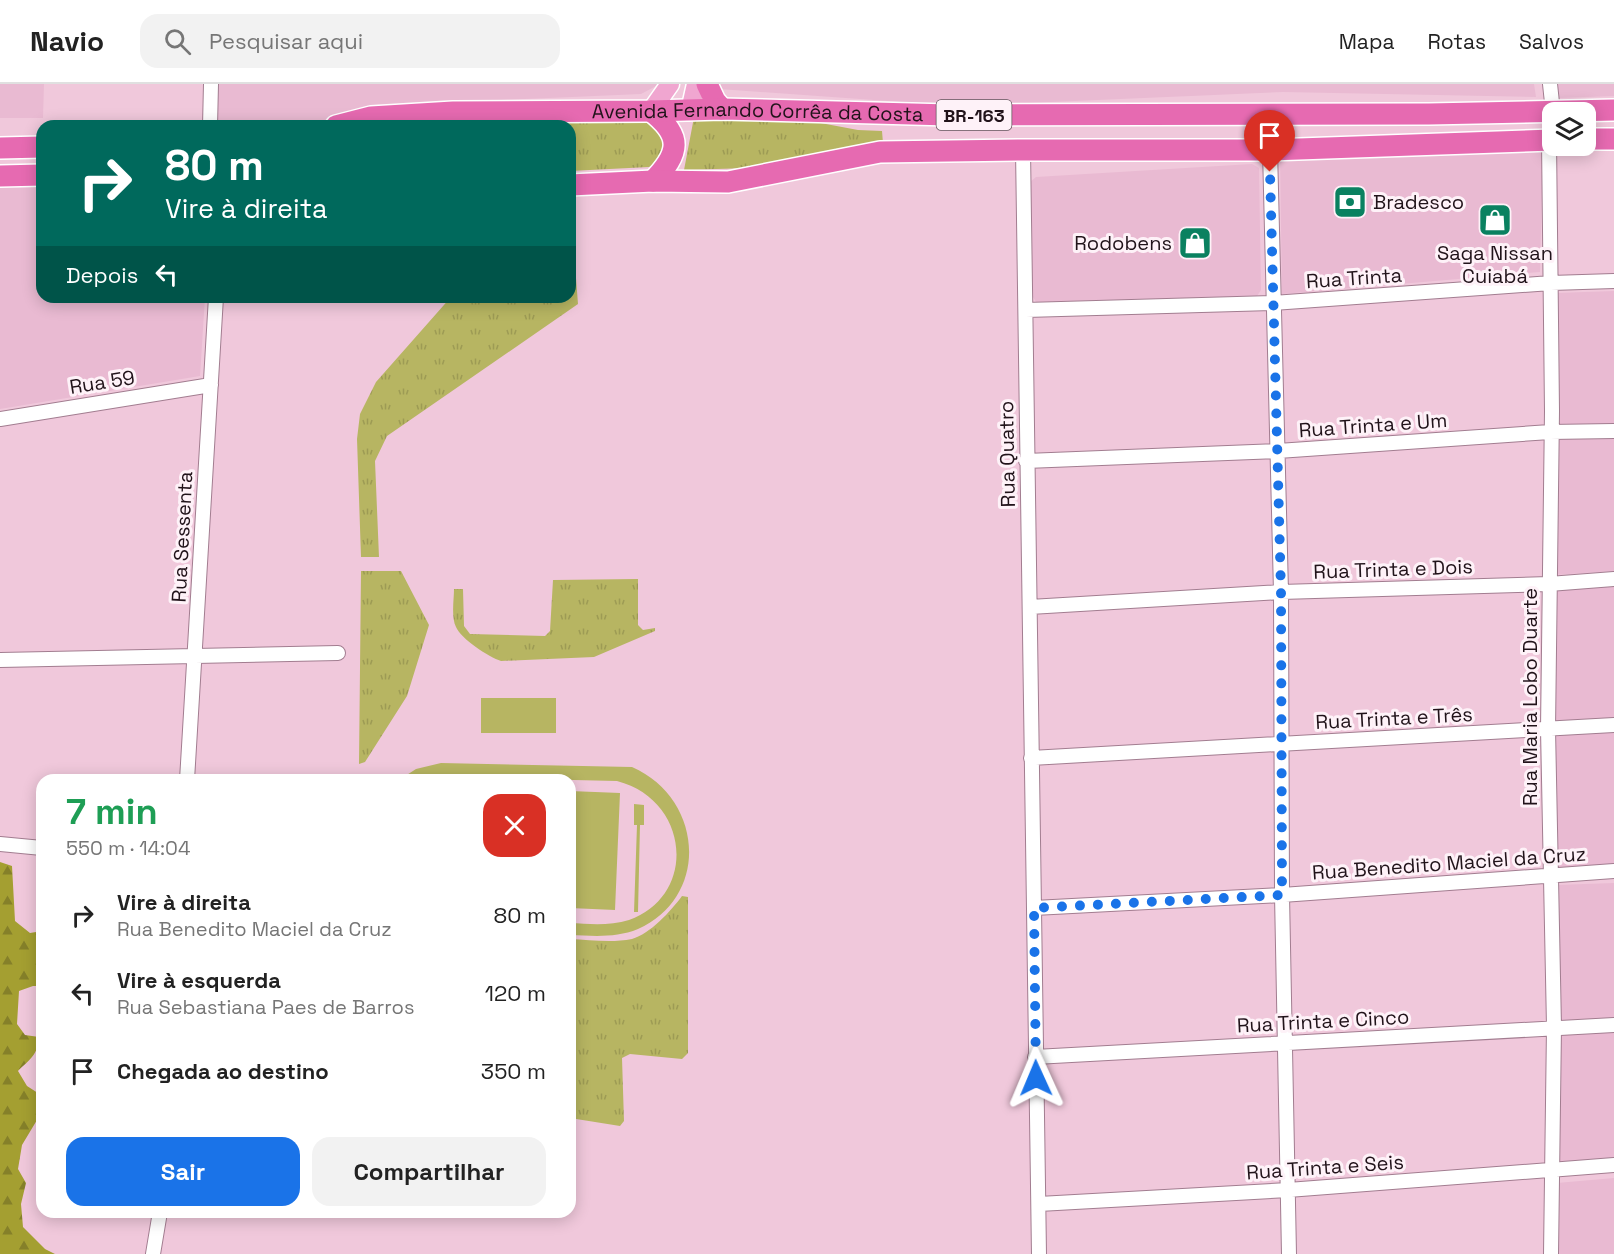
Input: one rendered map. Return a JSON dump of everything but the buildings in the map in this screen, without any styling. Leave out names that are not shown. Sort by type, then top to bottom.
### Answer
[{"type":"highway","points":[[707,84],[715,101],[722,109]]},
{"type":"highway","name":"Avenida Fernando Corrêa da Costa","points":[[359,120],[371,117],[453,112],[722,109],[950,116],[1542,112]]},
{"type":"highway","name":"Avenida Fernando Corrêa da Costa","points":[[1596,111],[1614,110]]},
{"type":"highway","points":[[651,111],[666,123],[673,134],[674,151]]},
{"type":"highway","points":[[653,181],[667,168],[690,111]]},
{"type":"highway","points":[[434,120],[453,112]]},
{"type":"highway","points":[[1596,140],[1614,139]]},
{"type":"highway","name":"Avenida Fernando Corrêa da Costa","points":[[576,185],[653,181],[729,182],[880,152],[1270,150],[1542,140]]},
{"type":"highway","points":[[0,148],[36,147]]},
{"type":"highway","points":[[0,176],[36,175]]},
{"type":"main road","points":[[651,111],[670,84]]},
{"type":"main road","points":[[690,111],[696,84]]},
{"type":"street","points":[[210,120],[211,84]]},
{"type":"street","points":[[1551,84],[1552,102]]},
{"type":"street","name":"Rua Quatro","points":[[1023,150],[1039,1254]]},
{"type":"street","points":[[1270,150],[1281,592],[1282,895],[1289,1254]]},
{"type":"street","name":"Rua Maria Lobo Duarte","points":[[1551,156],[1548,729],[1554,1027],[1551,1254]]},
{"type":"street","name":"Rua Trinta","points":[[1026,310],[1273,303],[1551,283],[1614,281]]},
{"type":"street","name":"Rua Sessenta","points":[[187,774],[216,303]]},
{"type":"street","name":"Rua 59","points":[[0,418],[211,385]]},
{"type":"street","name":"Rua Trinta e Um","points":[[1026,461],[1278,451],[1550,432],[1614,431]]},
{"type":"street","name":"Rua Trinta e Dois","points":[[1030,607],[1281,592],[1549,584],[1614,579]]},
{"type":"street","points":[[0,660],[338,653]]},
{"type":"street","name":"Rua Trinta e Três","points":[[1031,758],[1614,726]]},
{"type":"street","points":[[0,843],[36,847]]},
{"type":"street","name":"Rua Benedito Maciel da Cruz","points":[[1034,908],[1282,895],[1614,871]]},
{"type":"street","name":"Rua Trinta e Cinco","points":[[1035,1057],[1614,1025]]},
{"type":"street","name":"Rua Trinta e Seis","points":[[1039,1204],[1288,1190],[1614,1165]]},
{"type":"street","points":[[153,1254],[159,1218]]},
{"type":"shaded area","points":[[0,84],[44,84],[43,118],[0,118]]},
{"type":"shaded area","points":[[217,84],[660,84],[641,94],[384,105],[326,120],[215,120]]},
{"type":"shaded area","points":[[715,84],[1534,84],[1536,97],[1283,92],[958,106],[719,89]]},
{"type":"shaded area","points":[[1557,84],[1614,84],[1614,96],[1559,98]]},
{"type":"shaded area","points":[[1542,146],[1540,272],[1282,294],[1280,156]]},
{"type":"shaded area","points":[[1252,164],[1259,168],[1261,290],[1257,296],[1036,302],[1030,292],[1030,182],[1036,177]]},
{"type":"shaded area","points":[[36,183],[36,303],[205,303],[200,376],[0,409],[0,185]]},
{"type":"shaded area","points":[[1614,291],[1614,426],[1556,430],[1556,293]]},
{"type":"shaded area","points":[[1614,436],[1614,571],[1553,575],[1553,438]]},
{"type":"shaded area","points":[[1614,587],[1614,721],[1550,726],[1550,588]]},
{"type":"shaded area","points":[[1614,730],[1614,865],[1553,869],[1554,732]]},
{"type":"shaded area","points":[[1614,883],[1614,1018],[1556,1022],[1556,885]]},
{"type":"shaded area","points":[[1614,1027],[1614,1162],[1557,1166],[1557,1029]]},
{"type":"shaded area","points":[[1614,1178],[1614,1254],[1557,1254],[1557,1183]]},
{"type":"green space","points":[[695,112],[794,118],[858,130],[882,131],[883,143],[749,168],[684,170]]},
{"type":"green space","points":[[647,117],[669,140],[659,163],[649,167],[576,171],[576,120]]},
{"type":"green space","points":[[576,278],[578,304],[387,436],[375,461],[379,557],[361,557],[357,439],[360,414],[376,382],[446,303],[576,303]]},
{"type":"green space","points":[[361,571],[401,571],[429,625],[407,696],[365,762],[359,764]]},
{"type":"green space","points":[[638,579],[638,625],[643,630],[655,628],[655,631],[594,657],[501,661],[469,642],[454,623],[454,589],[463,589],[464,626],[470,634],[545,636],[550,631],[553,580]]},
{"type":"green space","points":[[481,698],[556,698],[556,733],[481,733]]},
{"type":"green space","points":[[441,763],[632,767],[656,782],[673,801],[684,823],[689,847],[687,871],[678,894],[662,914],[638,929],[613,935],[576,935],[576,923],[607,924],[629,920],[651,908],[666,890],[675,870],[676,848],[671,827],[659,807],[641,791],[617,781],[576,780],[576,774],[408,774],[416,769]]},
{"type":"green space","points":[[576,791],[620,793],[615,910],[576,908]]},
{"type":"green space","points":[[634,804],[644,805],[644,825],[640,825],[638,912],[634,912],[637,825],[634,825]]},
{"type":"green space","points":[[0,862],[12,866],[15,921],[30,933],[36,932],[36,986],[19,991],[17,1024],[25,1035],[36,1037],[35,1053],[18,1071],[27,1086],[36,1092],[36,1122],[22,1145],[18,1169],[26,1183],[21,1204],[23,1227],[45,1249],[55,1254],[0,1254]]},
{"type":"green space","points":[[682,896],[688,897],[688,1053],[682,1059],[630,1054],[622,1058],[624,1121],[620,1126],[576,1119],[576,939],[609,941],[632,939],[646,932],[666,915]]},
{"type":"place","name":"Bradesco","points":[[1350,202]]},
{"type":"place","name":"Saga Nissan Cuiabá","points":[[1495,220]]},
{"type":"place","name":"Rodobens","points":[[1195,243]]},
{"type":"route","points":[[1036,1078],[1034,908],[1282,895],[1281,592],[1270,172]]}]
